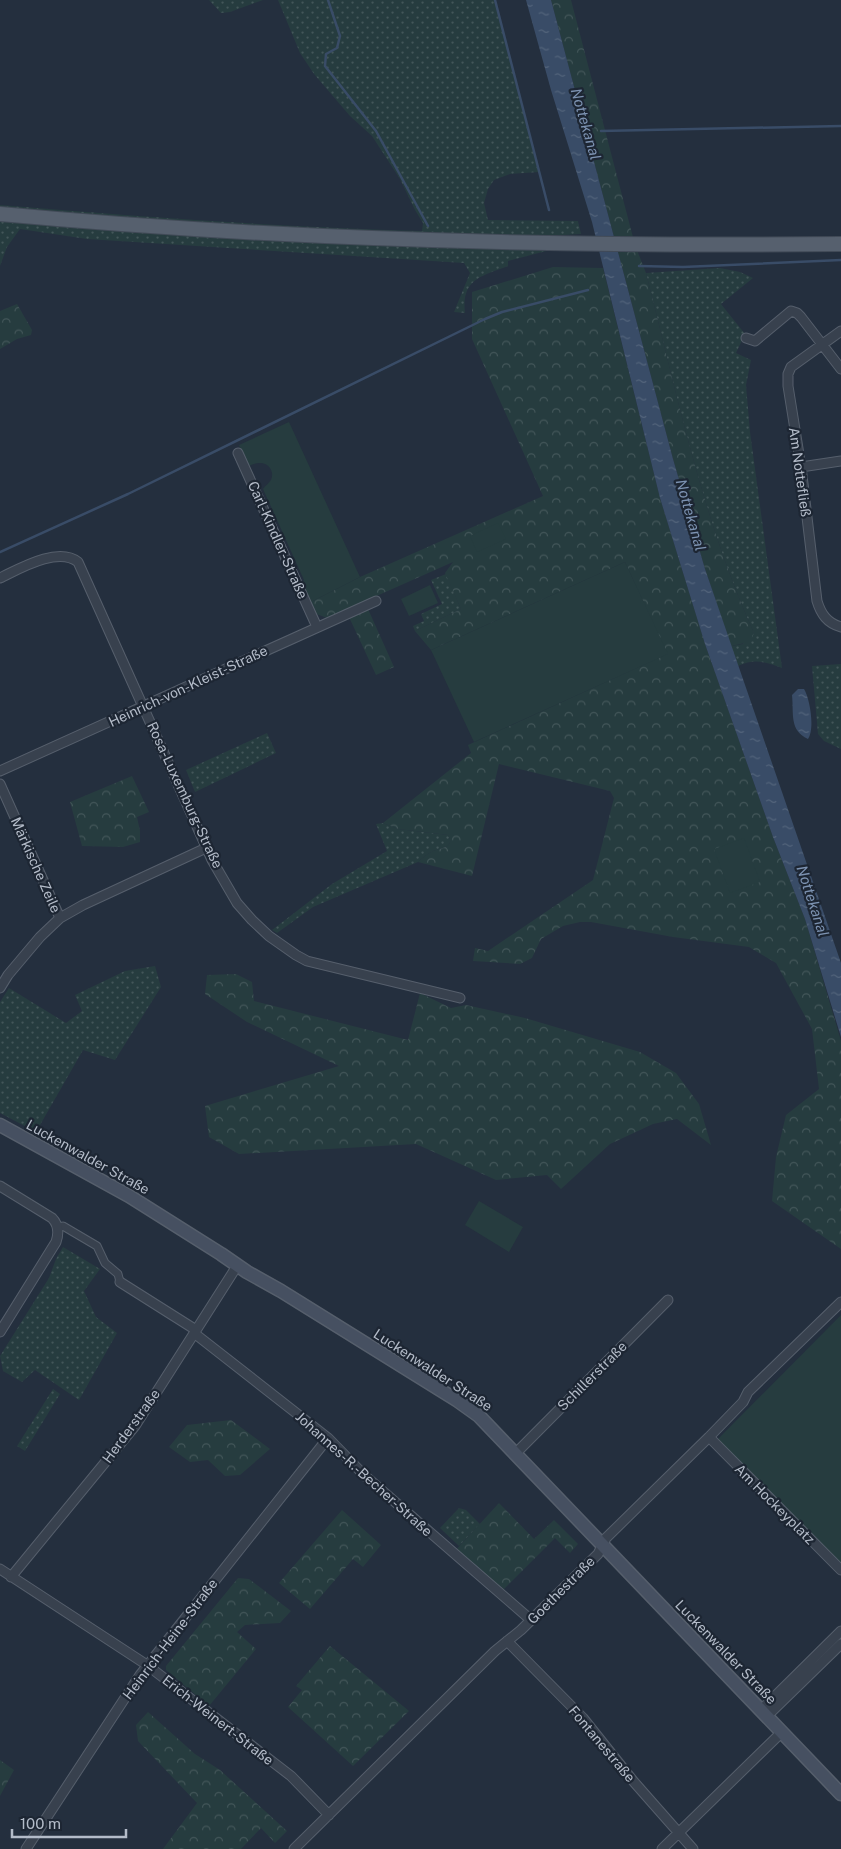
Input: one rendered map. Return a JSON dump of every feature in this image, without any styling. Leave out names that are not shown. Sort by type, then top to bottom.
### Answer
[{"type":"main road","points":[[0,214],[111,223],[326,236],[635,245],[841,244]]},
{"type":"main road","name":"Luckenwalder Straße","points":[[0,1125],[117,1189],[237,1266],[281,1291],[458,1401],[485,1421],[841,1794]]},
{"type":"street","points":[[746,338],[755,341],[791,311],[797,313],[841,369]]},
{"type":"street","name":"Am Nottefließ","points":[[841,331],[791,367],[788,374],[788,386],[801,467],[817,601],[821,612],[827,620],[841,627]]},
{"type":"street","name":"Carl-Kindler-Straße","points":[[238,453],[317,627]]},
{"type":"street","points":[[801,467],[841,461]]},
{"type":"street","name":"Rosa-Luxemburg-Straße","points":[[0,578],[44,559],[66,557],[78,562],[206,848],[242,908],[269,936],[300,958],[311,962],[460,998]]},
{"type":"street","name":"Heinrich-von-Kleist-Straße","points":[[0,771],[376,601]]},
{"type":"street","name":"Märkische Zeile","points":[[0,784],[60,918]]},
{"type":"street","points":[[0,988],[8,975],[40,937],[60,918],[83,905],[206,848]]},
{"type":"street","points":[[0,1186],[52,1218],[58,1228],[56,1242],[0,1332]]},
{"type":"street","points":[[58,1228],[63,1226],[97,1246],[105,1263],[118,1274],[120,1282]]},
{"type":"street","name":"Herderstraße","points":[[11,1577],[135,1426],[237,1266]]},
{"type":"street","name":"Johannes-R.-Becher-Straße","points":[[120,1282],[195,1331],[328,1438],[364,1475],[531,1620]]},
{"type":"street","name":"Schillerstraße","points":[[516,1453],[668,1300]]},
{"type":"street","name":"Goethestraße","points":[[301,1847],[329,1815],[495,1651],[531,1620],[598,1554],[606,1538],[709,1437],[743,1402],[748,1392],[841,1302]]},
{"type":"street","name":"Am Hockeyplatz","points":[[709,1437],[841,1570]]},
{"type":"street","name":"Heinrich-Heine-Straße","points":[[26,1849],[147,1665],[328,1438]]},
{"type":"street","name":"Erich-Weinert-Straße","points":[[0,1569],[147,1665],[291,1776],[329,1815]]},
{"type":"street","points":[[764,1713],[841,1631]]},
{"type":"street","name":"Fontanestraße","points":[[507,1641],[583,1718],[634,1782],[693,1849]]},
{"type":"street","points":[[764,1713],[841,1644]]},
{"type":"street","points":[[662,1849],[782,1732]]},
{"type":"green space","points":[[209,0],[263,0],[230,12],[221,13]]},
{"type":"green space","points":[[278,0],[495,0],[539,172],[510,174],[494,180],[488,189],[484,203],[488,220],[578,221],[581,234],[493,236],[303,230],[0,210],[0,205],[211,221],[422,231],[423,223],[400,179],[372,136],[350,116],[314,74],[300,53]]},
{"type":"green space","points":[[551,0],[571,0],[635,245],[646,273],[680,410],[705,500],[736,589],[754,633],[750,642],[731,646],[705,569],[673,459]]},
{"type":"green space","points":[[0,220],[554,249],[508,261],[508,266],[475,280],[466,293],[465,313],[454,312],[470,273],[464,263],[87,239],[20,229],[7,247],[0,266]]},
{"type":"green space","points":[[553,267],[603,268],[660,498],[705,644],[773,837],[805,919],[841,1041],[841,1249],[772,1201],[776,1157],[786,1115],[819,1089],[812,1029],[776,963],[749,947],[673,937],[591,922],[580,922],[563,926],[541,939],[532,958],[520,964],[473,961],[475,948],[488,951],[593,880],[614,798],[610,791],[499,764],[472,876],[418,862],[431,852],[449,845],[450,839],[448,835],[398,829],[383,823],[471,753],[468,745],[667,654],[625,562],[431,650],[415,631],[461,609],[445,573],[453,562],[327,618],[314,613],[309,603],[360,577],[543,496],[472,339],[472,292]]},
{"type":"green space","points":[[720,268],[740,272],[753,278],[721,304],[745,334],[736,353],[751,360],[746,385],[750,432],[782,668],[760,662],[750,662],[738,666],[731,646],[743,644],[754,633],[736,589],[705,500],[680,410],[646,273]]},
{"type":"green space","points":[[17,304],[32,330],[31,335],[17,339],[0,349],[0,311]]},
{"type":"green space","points":[[289,422],[360,577],[309,603],[301,585],[304,580],[263,489],[271,480],[271,470],[262,463],[248,467],[239,445]]},
{"type":"green space","points":[[498,523],[506,539],[477,552],[470,536]]},
{"type":"green space","points":[[625,562],[668,654],[474,742],[431,650]]},
{"type":"green space","points":[[446,574],[461,609],[415,631],[413,626],[424,621],[421,614],[442,604],[431,580]]},
{"type":"green space","points":[[430,585],[438,603],[409,616],[401,599]]},
{"type":"green space","points":[[368,609],[394,667],[376,675],[349,617]]},
{"type":"green space","points":[[841,664],[841,749],[824,741],[818,734],[812,666]]},
{"type":"green space","points":[[267,733],[276,753],[195,792],[186,770]]},
{"type":"green space","points":[[132,776],[149,812],[137,817],[140,842],[123,847],[82,846],[70,802]]},
{"type":"green space","points":[[383,823],[398,829],[448,835],[450,843],[446,847],[431,852],[418,862],[313,907],[277,933],[272,930],[332,884],[387,851],[376,824]]},
{"type":"green space","points":[[744,838],[760,882],[730,893],[714,849]]},
{"type":"green space","points":[[155,966],[161,987],[115,1060],[83,1050],[36,1132],[0,1113],[0,1002],[9,988],[66,1023],[82,1011],[75,995],[125,971]]},
{"type":"green space","points":[[236,974],[252,982],[254,1001],[408,1040],[420,993],[451,1008],[466,1005],[525,1018],[640,1052],[676,1073],[699,1104],[711,1145],[677,1119],[653,1124],[610,1144],[561,1189],[547,1175],[496,1180],[416,1144],[239,1154],[209,1137],[205,1106],[339,1066],[247,1022],[205,994],[207,975]]},
{"type":"green space","points":[[479,1201],[523,1227],[509,1252],[465,1225]]},
{"type":"green space","points":[[63,1247],[100,1269],[84,1291],[96,1317],[117,1333],[79,1400],[35,1370],[22,1382],[3,1371],[0,1356],[49,1278]]},
{"type":"green space","points":[[841,1315],[841,1566],[715,1442]]},
{"type":"green space","points":[[53,1389],[60,1394],[25,1451],[17,1446]]},
{"type":"green space","points":[[231,1420],[270,1449],[240,1475],[225,1476],[208,1460],[190,1462],[169,1447],[187,1425]]},
{"type":"green space","points":[[499,1503],[534,1539],[554,1520],[578,1544],[570,1553],[555,1538],[504,1589],[453,1553]]},
{"type":"green space","points":[[459,1508],[466,1510],[480,1524],[459,1546],[440,1528]]},
{"type":"green space","points":[[342,1510],[381,1545],[363,1567],[353,1559],[310,1609],[279,1583]]},
{"type":"green space","points":[[238,1578],[249,1579],[291,1611],[280,1623],[245,1625],[237,1632],[256,1649],[209,1706],[166,1670],[166,1666]]},
{"type":"green space","points":[[330,1646],[409,1711],[353,1766],[288,1707],[302,1690],[296,1686]]},
{"type":"green space","points":[[148,1712],[195,1754],[220,1770],[287,1831],[275,1843],[261,1828],[241,1849],[163,1849],[197,1803],[138,1741],[136,1725]]},
{"type":"green space","points":[[0,1760],[14,1770],[0,1796]]},
{"type":"water","name":"Nottekanal","points":[[526,0],[551,0],[673,459],[705,569],[841,963],[841,1037],[805,919],[773,837],[705,644],[660,498],[592,222],[551,90]]},
{"type":"water","points":[[798,689],[804,689],[810,707],[811,728],[808,739],[798,731],[794,721],[792,695]]},
{"type":"waterway","points":[[328,0],[340,36],[337,48],[326,54],[325,66],[376,131],[428,226]]},
{"type":"waterway","points":[[495,0],[549,210]]},
{"type":"waterway","name":"Nottekanal","points":[[601,131],[841,126]]},
{"type":"waterway","points":[[639,266],[683,267],[841,260]]},
{"type":"waterway","points":[[0,552],[128,494],[485,319],[502,312],[588,290]]}]
